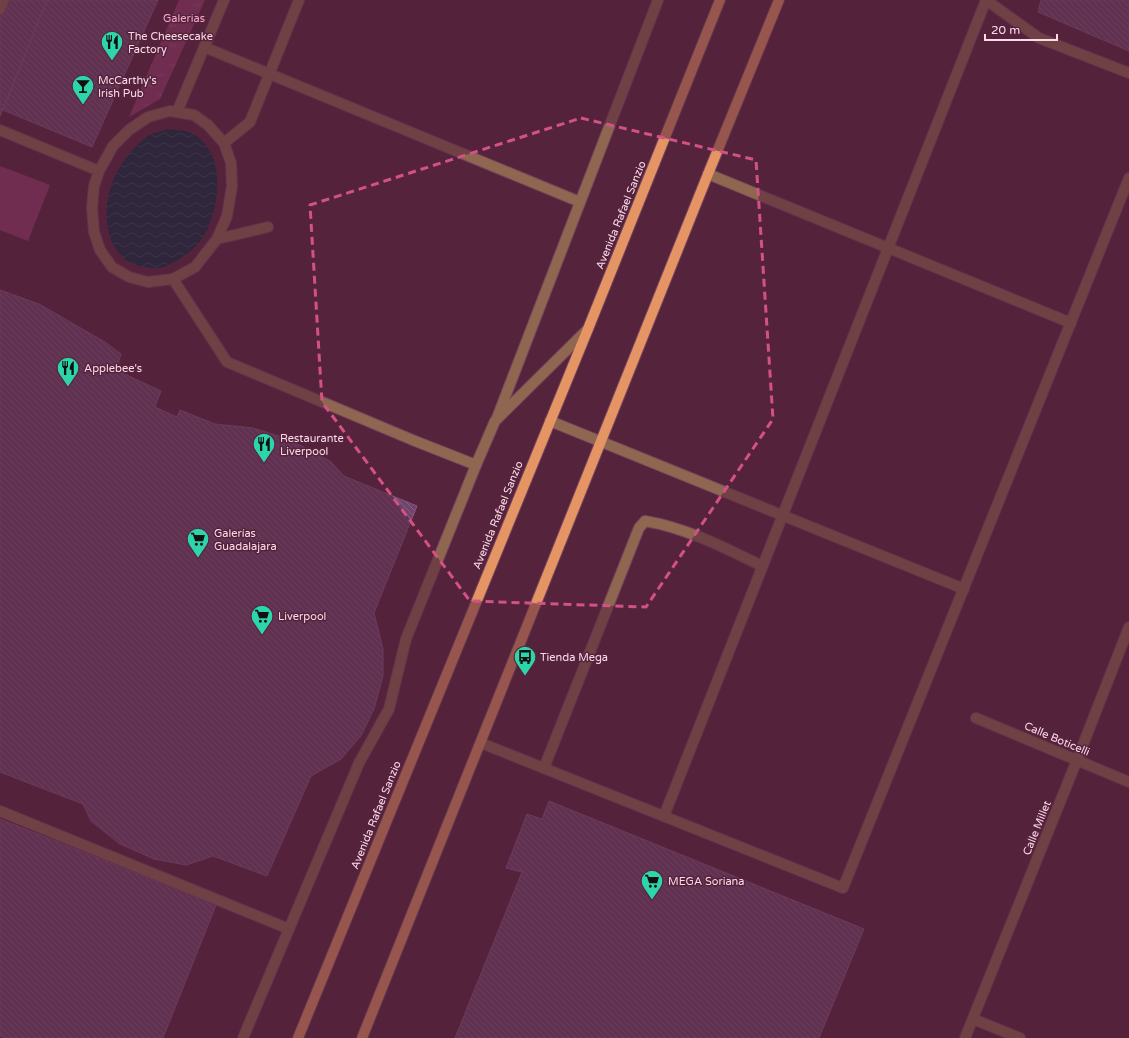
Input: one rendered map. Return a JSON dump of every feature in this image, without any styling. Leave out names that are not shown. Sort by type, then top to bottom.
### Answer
[{"type":"main road","name":"Avenida Rafael Sanzio","points":[[298,1038],[588,329],[720,0]]},
{"type":"main road","points":[[362,1038],[779,0]]},
{"type":"street","points":[[0,9],[4,0]]},
{"type":"street","points":[[177,112],[224,0]]},
{"type":"street","points":[[224,143],[250,122],[299,0]]},
{"type":"street","points":[[243,1038],[356,769],[389,709],[406,639],[495,421],[658,0]]},
{"type":"street","points":[[664,816],[986,0],[1039,38],[1129,73]]},
{"type":"street","points":[[204,47],[580,202]]},
{"type":"street","points":[[170,111],[194,115],[208,125],[224,143],[231,163],[232,186],[227,216],[217,239],[195,267],[173,279],[148,282],[129,277],[112,267],[100,250],[94,232],[92,208],[94,186],[99,171],[113,146],[129,130],[148,117],[170,111]]},
{"type":"street","points":[[0,130],[99,171]]},
{"type":"street","points":[[708,174],[1071,323]]},
{"type":"street","points":[[481,743],[843,888],[1129,178]]},
{"type":"street","points":[[217,239],[268,228]]},
{"type":"street","points":[[173,279],[228,362],[415,441],[476,465]]},
{"type":"street","points":[[495,421],[588,329]]},
{"type":"street","points":[[550,421],[964,589]]},
{"type":"street","points":[[544,768],[639,528],[645,521],[664,524],[704,539],[762,566]]},
{"type":"street","name":"Calle Millet","points":[[965,1038],[1129,627]]},
{"type":"street","name":"Calle Boticelli","points":[[976,718],[1129,782]]},
{"type":"street","points":[[0,811],[289,929]]},
{"type":"street","points":[[973,1019],[1020,1038]]},
{"type":"highlighted area","points":[[581,118],[756,160],[773,419],[646,607],[470,601],[322,402],[310,205]]},
{"type":"green space","name":"Galerias","points":[[179,0],[205,0],[160,99],[129,117]]},
{"type":"green space","points":[[0,166],[50,185],[28,241],[0,230]]},
{"type":"water","points":[[168,129],[189,132],[201,140],[210,151],[215,164],[217,178],[215,208],[205,234],[196,246],[188,253],[164,267],[154,268],[139,266],[125,259],[117,250],[112,241],[108,228],[107,202],[115,176],[129,154],[148,136]]},
{"type":"building","points":[[0,0],[47,0],[0,116]]},
{"type":"building","points":[[47,0],[158,0],[92,147],[3,110]]},
{"type":"building","points":[[1041,0],[1129,0],[1129,51],[1038,12]]},
{"type":"building","name":"Galerías Guadalajara","points":[[0,290],[39,304],[105,342],[121,354],[116,370],[161,391],[155,407],[177,417],[180,410],[215,424],[253,428],[288,439],[330,461],[344,476],[417,506],[374,613],[383,649],[383,676],[374,709],[361,736],[341,759],[311,776],[267,876],[213,856],[186,865],[154,859],[120,844],[91,821],[83,804],[0,772]]},
{"type":"building","name":"MEGA Soriana","points":[[549,801],[864,929],[819,1038],[455,1038],[522,872],[506,868],[527,814],[542,819]]},
{"type":"building","points":[[0,819],[216,905],[163,1038],[5,1038],[0,1036]]},
{"type":"place","name":"The Cheesecake Factory","points":[[112,62]]},
{"type":"place","name":"McCarthy's Irish Pub","points":[[83,106]]},
{"type":"place","name":"Applebee's","points":[[68,388]]},
{"type":"place","name":"Restaurante Liverpool","points":[[264,464]]},
{"type":"place","name":"Galerías Guadalajara","points":[[198,558]]},
{"type":"place","name":"Liverpool","points":[[262,636]]},
{"type":"place","name":"Tienda Mega","points":[[525,676]]},
{"type":"place","name":"MEGA Soriana","points":[[652,900]]}]
